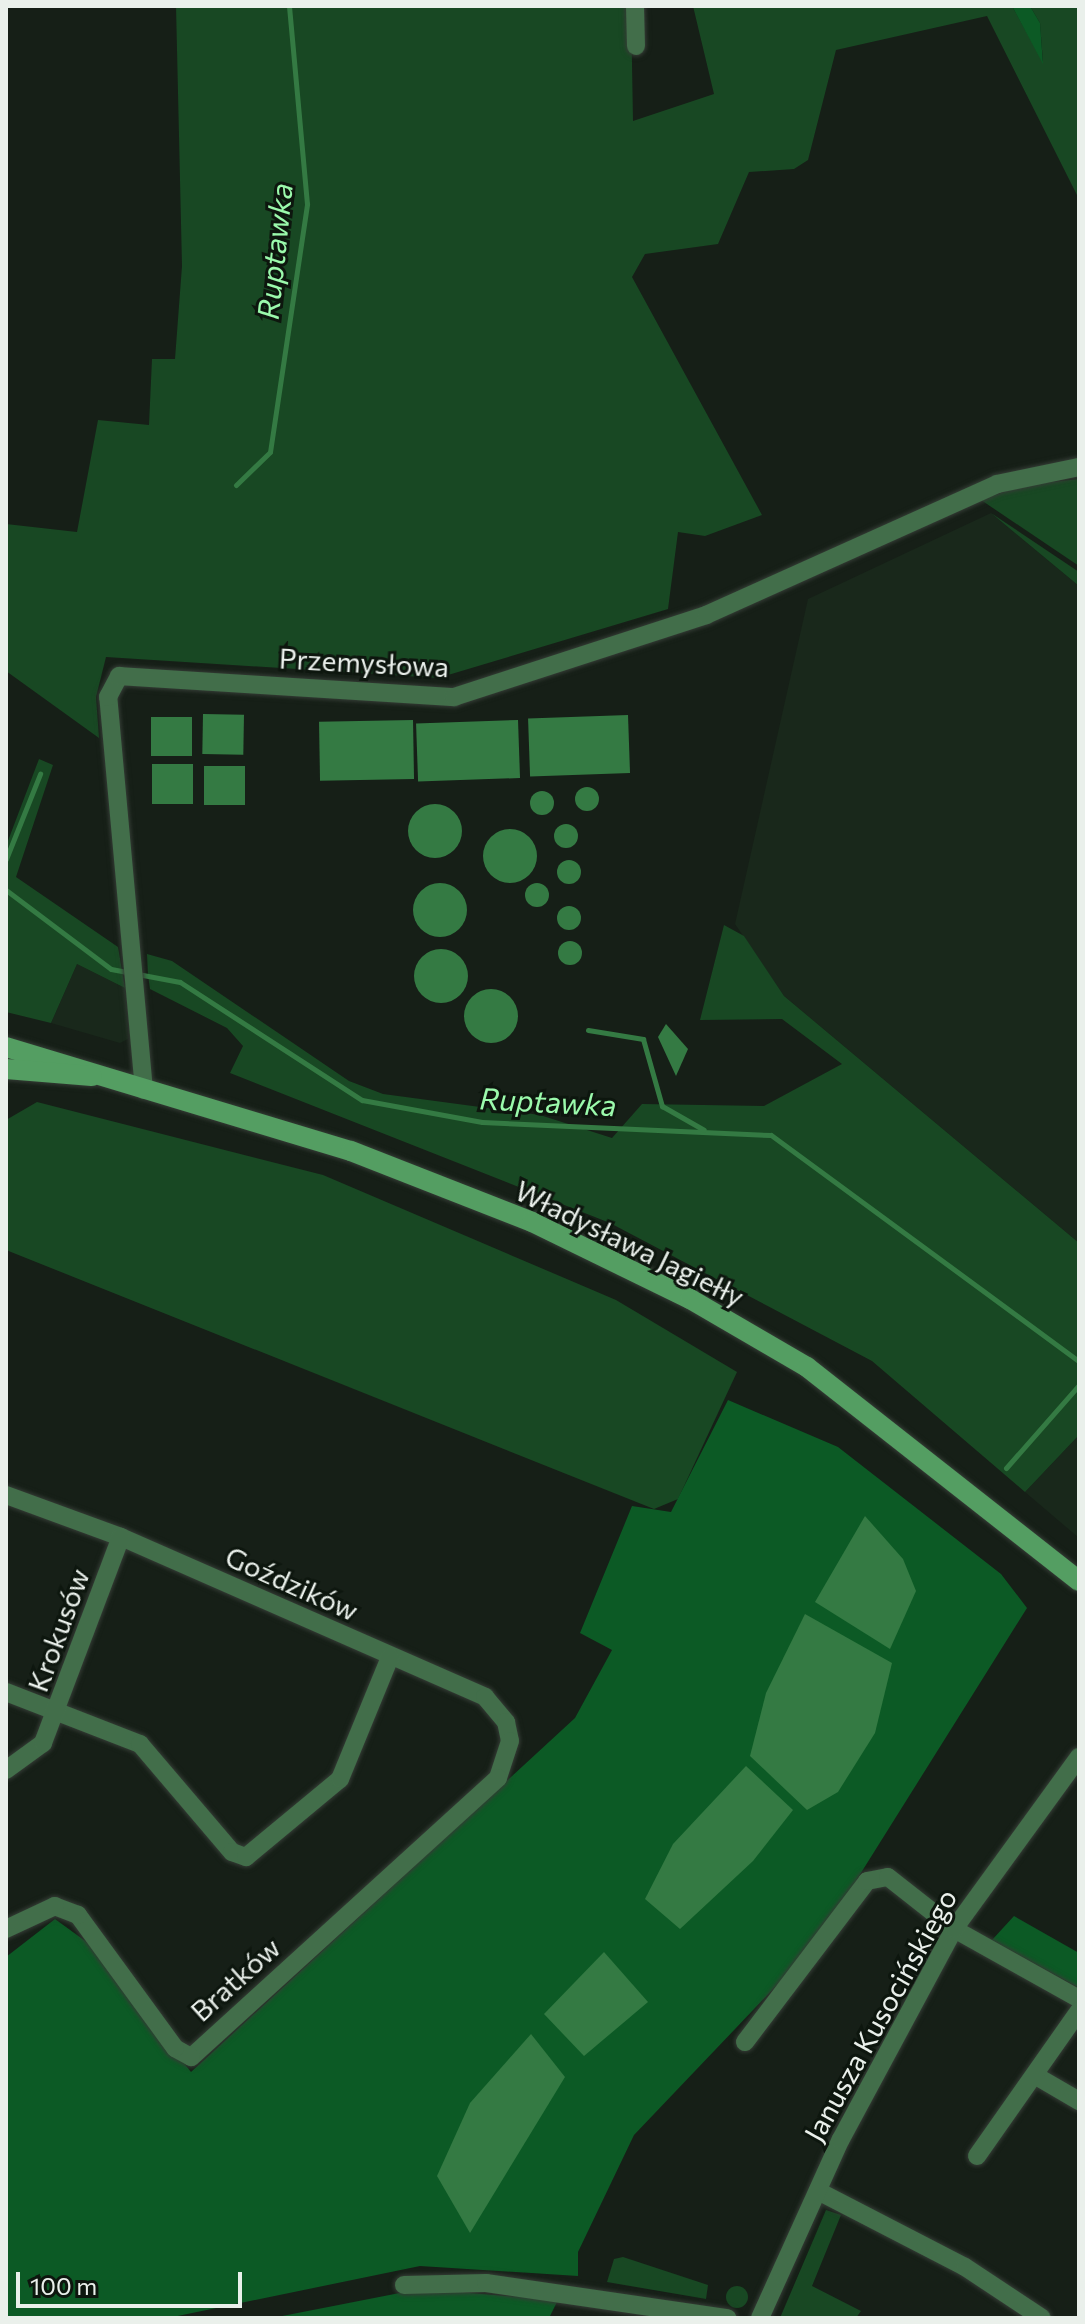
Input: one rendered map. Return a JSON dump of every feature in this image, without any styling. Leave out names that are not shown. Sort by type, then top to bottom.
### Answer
[{"type":"street","points":[[635,6],[636,46]]},
{"type":"street","name":"Przemysłowa","points":[[144,1090],[136,963],[108,697],[119,676],[454,697],[706,615],[997,484],[1079,467]]},
{"type":"street","name":"Władysława Jagiełły","points":[[6,1047],[70,1062],[92,1076]]},
{"type":"street","name":"Władysława Jagiełły","points":[[6,1069],[92,1076],[144,1090],[351,1151],[532,1222],[690,1299],[807,1367],[1079,1581]]},
{"type":"street","name":"Goździków","points":[[6,1495],[121,1537],[497,1708],[510,1741],[506,1763]]},
{"type":"street","name":"Krokusów","points":[[6,1770],[43,1743],[58,1712],[121,1537]]},
{"type":"street","points":[[6,1692],[140,1744],[232,1852],[246,1857],[340,1779],[390,1657]]},
{"type":"street","name":"Janusza Kusocińskiego","points":[[760,2318],[818,2191],[954,1929],[1079,1757]]},
{"type":"street","name":"Bratków","points":[[6,1929],[55,1906],[78,1915],[175,2048],[191,2057],[506,1763]]},
{"type":"street","points":[[745,2042],[867,1881],[888,1877],[954,1929],[1079,1999]]},
{"type":"street","points":[[977,2156],[1079,2011]]},
{"type":"street","points":[[1036,2076],[1079,2101]]},
{"type":"street","points":[[818,2191],[965,2267],[1042,2318]]},
{"type":"street","points":[[404,2285],[486,2283],[727,2318]]},
{"type":"shaded area","points":[[176,6],[631,6],[633,121],[714,94],[693,6],[1012,6],[1043,62],[1040,23],[1030,6],[1079,6],[1079,199],[987,16],[836,50],[808,160],[794,169],[749,172],[718,244],[645,254],[632,277],[762,515],[705,536],[678,532],[668,609],[438,678],[106,657],[96,697],[99,738],[6,671],[6,524],[77,532],[98,420],[149,425],[152,359],[175,359],[182,266]]},
{"type":"shaded area","points":[[1012,6],[1030,6],[1040,23],[1043,64]]},
{"type":"shaded area","points":[[1079,479],[1079,566],[981,500],[1024,485]]},
{"type":"shaded area","points":[[991,513],[1079,586],[1079,1243],[784,996],[735,924],[808,599]]},
{"type":"shaded area","points":[[991,513],[1079,572],[1079,586]]},
{"type":"shaded area","points":[[203,714],[244,715],[243,755],[202,754]]},
{"type":"shaded area","points":[[628,715],[630,773],[530,776],[528,718]]},
{"type":"shaded area","points":[[151,717],[192,717],[192,756],[151,756]]},
{"type":"shaded area","points":[[413,720],[414,779],[320,781],[319,722]]},
{"type":"shaded area","points":[[518,720],[520,778],[418,782],[416,724]]},
{"type":"shaded area","points":[[39,759],[53,765],[16,877],[118,947],[125,988],[77,964],[51,1023],[6,1012],[6,846]]},
{"type":"shaded area","points":[[152,764],[193,764],[193,804],[152,804]]},
{"type":"shaded area","points":[[204,766],[245,766],[245,805],[204,805]]},
{"type":"shaded area","points":[[587,787],[596,790],[599,799],[596,808],[587,811],[578,808],[575,799],[578,790]]},
{"type":"shaded area","points":[[542,791],[551,794],[554,803],[551,812],[542,815],[533,812],[530,803],[533,794]]},
{"type":"shaded area","points":[[435,804],[454,812],[462,831],[454,850],[435,858],[416,850],[408,831],[416,812]]},
{"type":"shaded area","points":[[566,824],[575,827],[578,836],[575,845],[566,848],[557,845],[554,836],[557,827]]},
{"type":"shaded area","points":[[510,829],[529,837],[537,856],[529,875],[510,883],[491,875],[483,856],[491,837]]},
{"type":"shaded area","points":[[569,860],[578,863],[581,872],[578,881],[569,884],[560,881],[557,872],[560,863]]},
{"type":"shaded area","points":[[440,883],[459,891],[467,910],[459,929],[440,937],[421,929],[413,910],[421,891]]},
{"type":"shaded area","points":[[537,883],[546,886],[549,895],[546,904],[537,907],[528,904],[525,895],[528,886]]},
{"type":"shaded area","points":[[564,906],[574,906],[581,913],[581,923],[574,930],[564,930],[557,923],[557,913]]},
{"type":"shaded area","points":[[724,925],[744,936],[784,996],[1079,1243],[1079,1435],[1025,1492],[872,1361],[610,1223],[230,1073],[243,1046],[227,1028],[150,989],[148,975],[147,954],[172,961],[349,1081],[383,1094],[540,1115],[612,1138],[642,1104],[764,1106],[842,1064],[782,1019],[700,1020]]},
{"type":"shaded area","points":[[570,941],[579,944],[582,953],[579,962],[570,965],[561,962],[558,953],[561,944]]},
{"type":"shaded area","points":[[441,949],[460,957],[468,976],[460,995],[441,1003],[422,995],[414,976],[422,957]]},
{"type":"shaded area","points":[[77,964],[125,988],[128,1039],[120,1043],[51,1023]]},
{"type":"shaded area","points":[[491,989],[510,997],[518,1016],[510,1035],[491,1043],[472,1035],[464,1016],[472,997]]},
{"type":"shaded area","points":[[666,1024],[688,1049],[676,1076],[658,1037]]},
{"type":"shaded area","points":[[37,1102],[323,1175],[616,1300],[737,1372],[678,1499],[654,1509],[6,1250],[6,1120]]},
{"type":"shaded area","points":[[728,1400],[838,1447],[1001,1574],[1027,1608],[817,1943],[634,2135],[578,2252],[578,2276],[420,2266],[168,2318],[6,2318],[6,1957],[55,1919],[88,1943],[191,2072],[575,1718],[612,1650],[580,1633],[632,1506],[671,1512]]},
{"type":"shaded area","points":[[1079,1435],[1079,1538],[1025,1492]]},
{"type":"shaded area","points":[[865,1516],[903,1559],[916,1591],[890,1649],[815,1602]]},
{"type":"shaded area","points":[[805,1614],[892,1663],[875,1733],[838,1792],[807,1810],[750,1756],[766,1693]]},
{"type":"shaded area","points":[[746,1766],[793,1810],[753,1861],[680,1929],[645,1899],[673,1844]]},
{"type":"shaded area","points":[[1014,1916],[1079,1953],[1079,1988],[992,1940]]},
{"type":"shaded area","points":[[604,1952],[648,2002],[584,2056],[544,2014]]},
{"type":"shaded area","points":[[531,2034],[565,2077],[470,2233],[437,2176],[470,2103]]},
{"type":"shaded area","points":[[826,2210],[841,2215],[812,2286],[861,2311],[856,2318],[780,2318]]},
{"type":"shaded area","points":[[623,2257],[708,2285],[706,2299],[607,2282],[614,2259]]},
{"type":"shaded area","points":[[737,2286],[745,2289],[748,2297],[745,2305],[737,2308],[729,2305],[726,2297],[729,2289]]},
{"type":"shaded area","points":[[420,2289],[558,2300],[549,2318],[272,2318]]},
{"type":"waterway","name":"Ruptawka","points":[[236,485],[270,452],[307,204],[289,6]]},
{"type":"waterway","name":"Ruptawka","points":[[6,859],[40,774]]},
{"type":"waterway","name":"Ruptawka","points":[[6,890],[111,969],[180,982],[362,1100],[482,1122],[771,1135],[1079,1361]]},
{"type":"waterway","points":[[588,1030],[643,1039],[662,1106],[704,1130]]},
{"type":"waterway","points":[[1006,1468],[1079,1385]]}]
